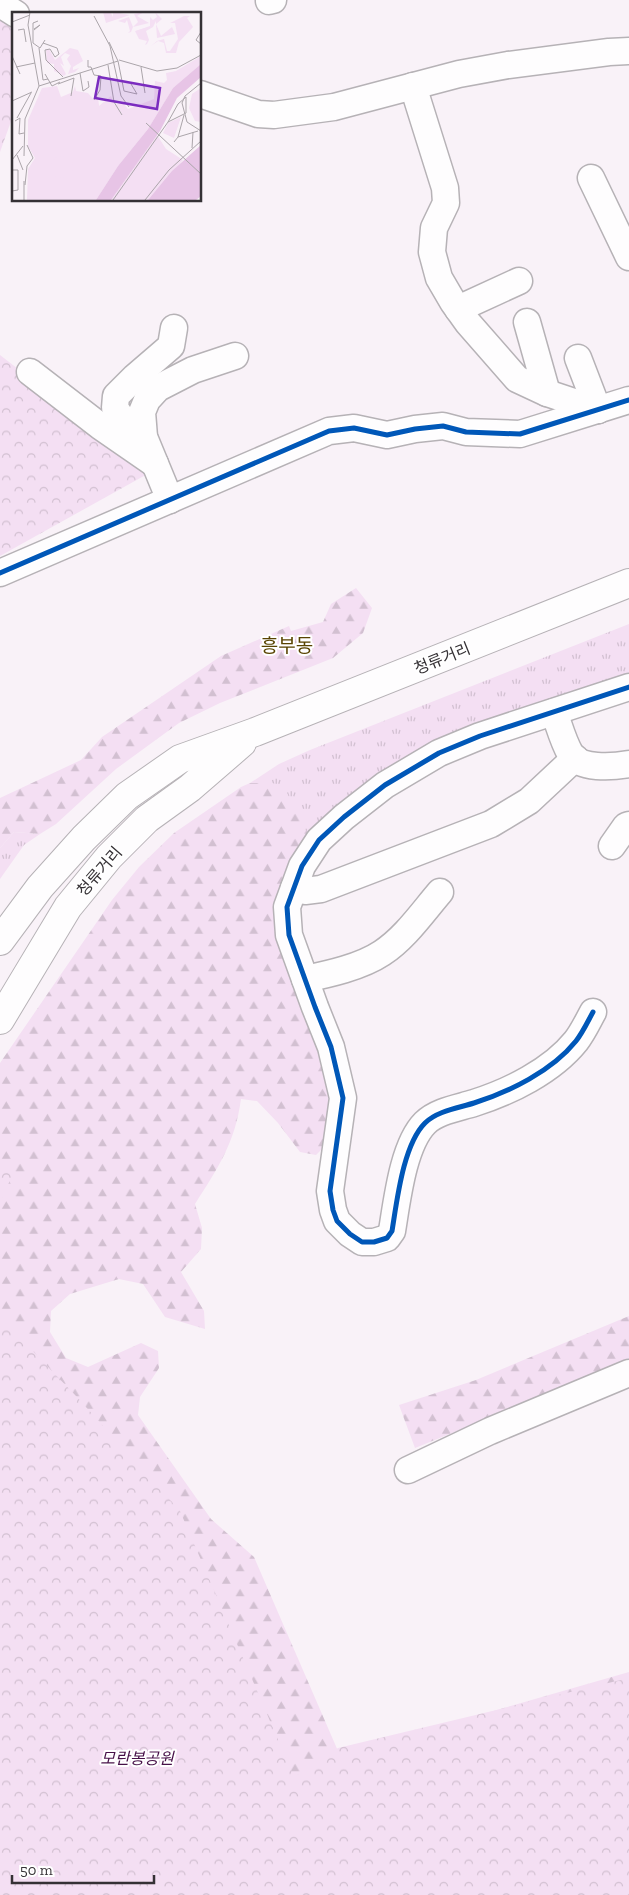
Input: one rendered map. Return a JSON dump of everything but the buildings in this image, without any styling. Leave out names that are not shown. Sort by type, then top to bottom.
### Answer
[{"type":"main road","name":"청류거리","points":[[0,941],[46,880],[84,838],[127,796],[180,759],[255,732],[629,583]]},
{"type":"main road","name":"청류거리","points":[[0,1020],[68,907],[109,857],[147,819],[190,788],[255,732]]},
{"type":"street","points":[[0,4],[13,12]]},
{"type":"street","points":[[201,94],[258,114],[274,115],[334,107],[459,74],[508,65],[629,51]]},
{"type":"street","points":[[413,86],[445,188],[446,203],[434,228],[432,252],[439,278],[458,309],[517,379],[547,393],[598,410]]},
{"type":"street","points":[[592,178],[629,257]]},
{"type":"street","points":[[458,309],[519,281]]},
{"type":"street","points":[[528,322],[547,393]]},
{"type":"street","points":[[144,437],[125,423],[114,408],[116,396],[171,346],[174,328]]},
{"type":"street","points":[[170,500],[144,437],[142,412],[147,400],[158,388],[193,370],[235,356]]},
{"type":"street","points":[[578,358],[598,410]]},
{"type":"street","points":[[30,372],[100,426],[155,464]]},
{"type":"street","points":[[0,573],[329,431],[354,428],[387,435],[443,426],[466,432],[520,434],[629,400]]},
{"type":"street","points":[[593,1012],[577,1040],[556,1062],[506,1091],[444,1112],[425,1123],[416,1137],[406,1161],[392,1231],[387,1238],[374,1242],[362,1242],[350,1234],[337,1221],[330,1190],[344,1098],[331,1047],[289,935],[287,907],[302,866],[319,840],[344,816],[385,785],[439,753],[480,736],[629,688]]},
{"type":"street","points":[[554,712],[570,755],[582,763],[608,768],[629,764]]},
{"type":"street","points":[[294,888],[305,891],[321,889],[491,824],[529,801],[575,758]]},
{"type":"street","points":[[612,846],[626,826],[629,825]]},
{"type":"street","points":[[305,979],[349,967],[380,954],[411,926],[440,892]]},
{"type":"street","points":[[408,1470],[490,1431],[629,1373]]},
{"type":"green space","points":[[0,16],[12,23],[12,119],[0,152]]},
{"type":"green space","points":[[0,355],[151,472],[0,556]]},
{"type":"green space","points":[[356,588],[372,608],[363,633],[333,658],[220,703],[179,723],[116,769],[56,824],[40,834],[14,832],[0,848],[0,798],[81,760],[102,737],[221,656],[289,626],[291,631],[323,622],[331,604]]},
{"type":"green space","points":[[629,624],[629,679],[482,727],[310,839],[272,783],[250,783],[279,764],[310,750]]},
{"type":"green space","points":[[250,783],[272,783],[284,787],[310,839],[285,885],[311,1023],[334,1097],[331,1140],[316,1155],[300,1152],[278,1123],[257,1101],[241,1099],[235,1129],[230,1142],[218,1167],[195,1204],[202,1228],[201,1249],[181,1272],[204,1311],[205,1329],[165,1317],[143,1284],[119,1279],[70,1294],[51,1311],[50,1332],[66,1358],[88,1367],[141,1343],[158,1351],[159,1368],[140,1397],[138,1415],[211,1519],[254,1557],[338,1751],[375,1745],[629,1672],[629,1895],[0,1746],[0,1063],[112,900],[139,867],[174,833],[241,787]]},
{"type":"green space","points":[[14,832],[40,834],[24,845],[0,879],[0,848]]},
{"type":"green space","points":[[0,1163],[13,1174],[0,1202]]},
{"type":"green space","points":[[629,1316],[629,1361],[415,1448],[399,1405],[476,1380]]},
{"type":"green space","name":"모란봉공원","points":[[0,1317],[76,1396],[180,1511],[294,1777],[338,1748],[629,1678],[629,1895],[0,1895]]},
{"type":"cycle path","points":[[0,573],[329,431],[354,428],[387,435],[443,426],[466,432],[520,434],[629,400]]},
{"type":"cycle path","points":[[593,1012],[576,1041],[555,1062],[542,1071],[501,1093],[442,1113],[425,1123],[417,1133],[406,1159],[392,1231],[387,1238],[374,1242],[362,1242],[350,1234],[337,1221],[330,1191],[343,1098],[331,1047],[289,935],[287,907],[302,866],[319,840],[344,817],[385,785],[439,753],[480,736],[629,687]]},
{"type":"district","name":"흥부동","points":[[287,645]]}]
